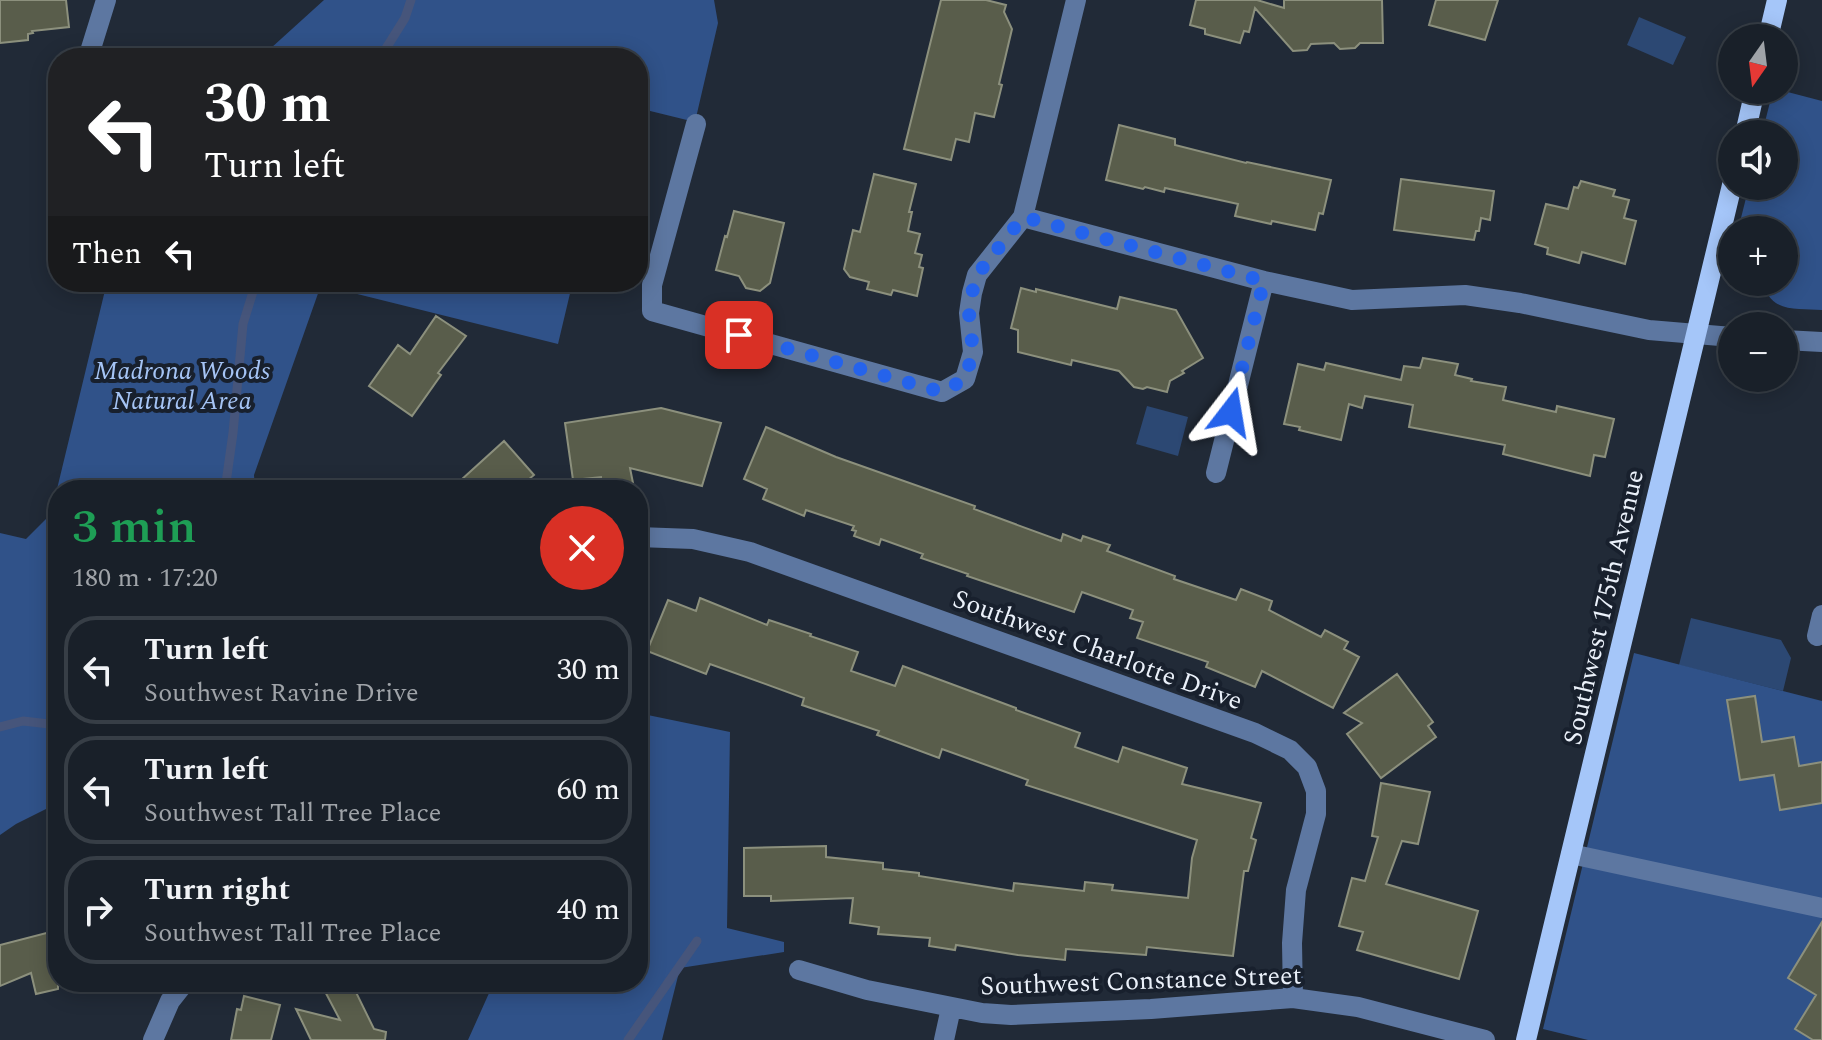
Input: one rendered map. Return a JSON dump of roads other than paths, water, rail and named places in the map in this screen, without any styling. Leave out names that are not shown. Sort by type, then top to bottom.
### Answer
[{"type":"main road","points":[[1771,24],[1777,0]]},
{"type":"main road","name":"Southwest 175th Avenue","points":[[1526,1040],[1728,200]]},
{"type":"street","points":[[91,48],[106,0]]},
{"type":"street","points":[[696,124],[652,285],[652,311],[942,392],[965,379],[973,352],[969,313],[977,275],[1023,217],[1076,0]]},
{"type":"street","points":[[1023,217],[1264,281],[1352,300],[1465,295],[1520,303],[1649,330],[1718,336]]},
{"type":"street","points":[[1216,473],[1264,281]]},
{"type":"street","points":[[1798,341],[1822,342]]},
{"type":"street","name":"Southwest Charlotte Drive","points":[[648,537],[693,539],[750,552],[1255,733],[1290,750],[1307,767],[1316,791],[1316,814],[1296,890],[1292,943],[1293,998]]},
{"type":"street","points":[[1817,636],[1822,615]]},
{"type":"street","points":[[1571,854],[1822,908]]},
{"type":"street","name":"Southwest Constance Street","points":[[799,970],[867,990],[982,1013],[1011,1015],[1151,1009],[1293,998],[1358,1007],[1485,1040]]},
{"type":"street","points":[[153,1040],[177,992]]},
{"type":"street","points":[[944,1040],[951,1008]]},
{"type":"waterway","points":[[386,48],[405,18],[411,0]]},
{"type":"waterway","points":[[226,480],[243,324],[253,292]]},
{"type":"waterway","points":[[0,727],[23,721],[48,724]]},
{"type":"waterway","points":[[628,1040],[697,941]]},
{"type":"park label","name":"Madrona Woods Natural Area","points":[[182,385]]}]
